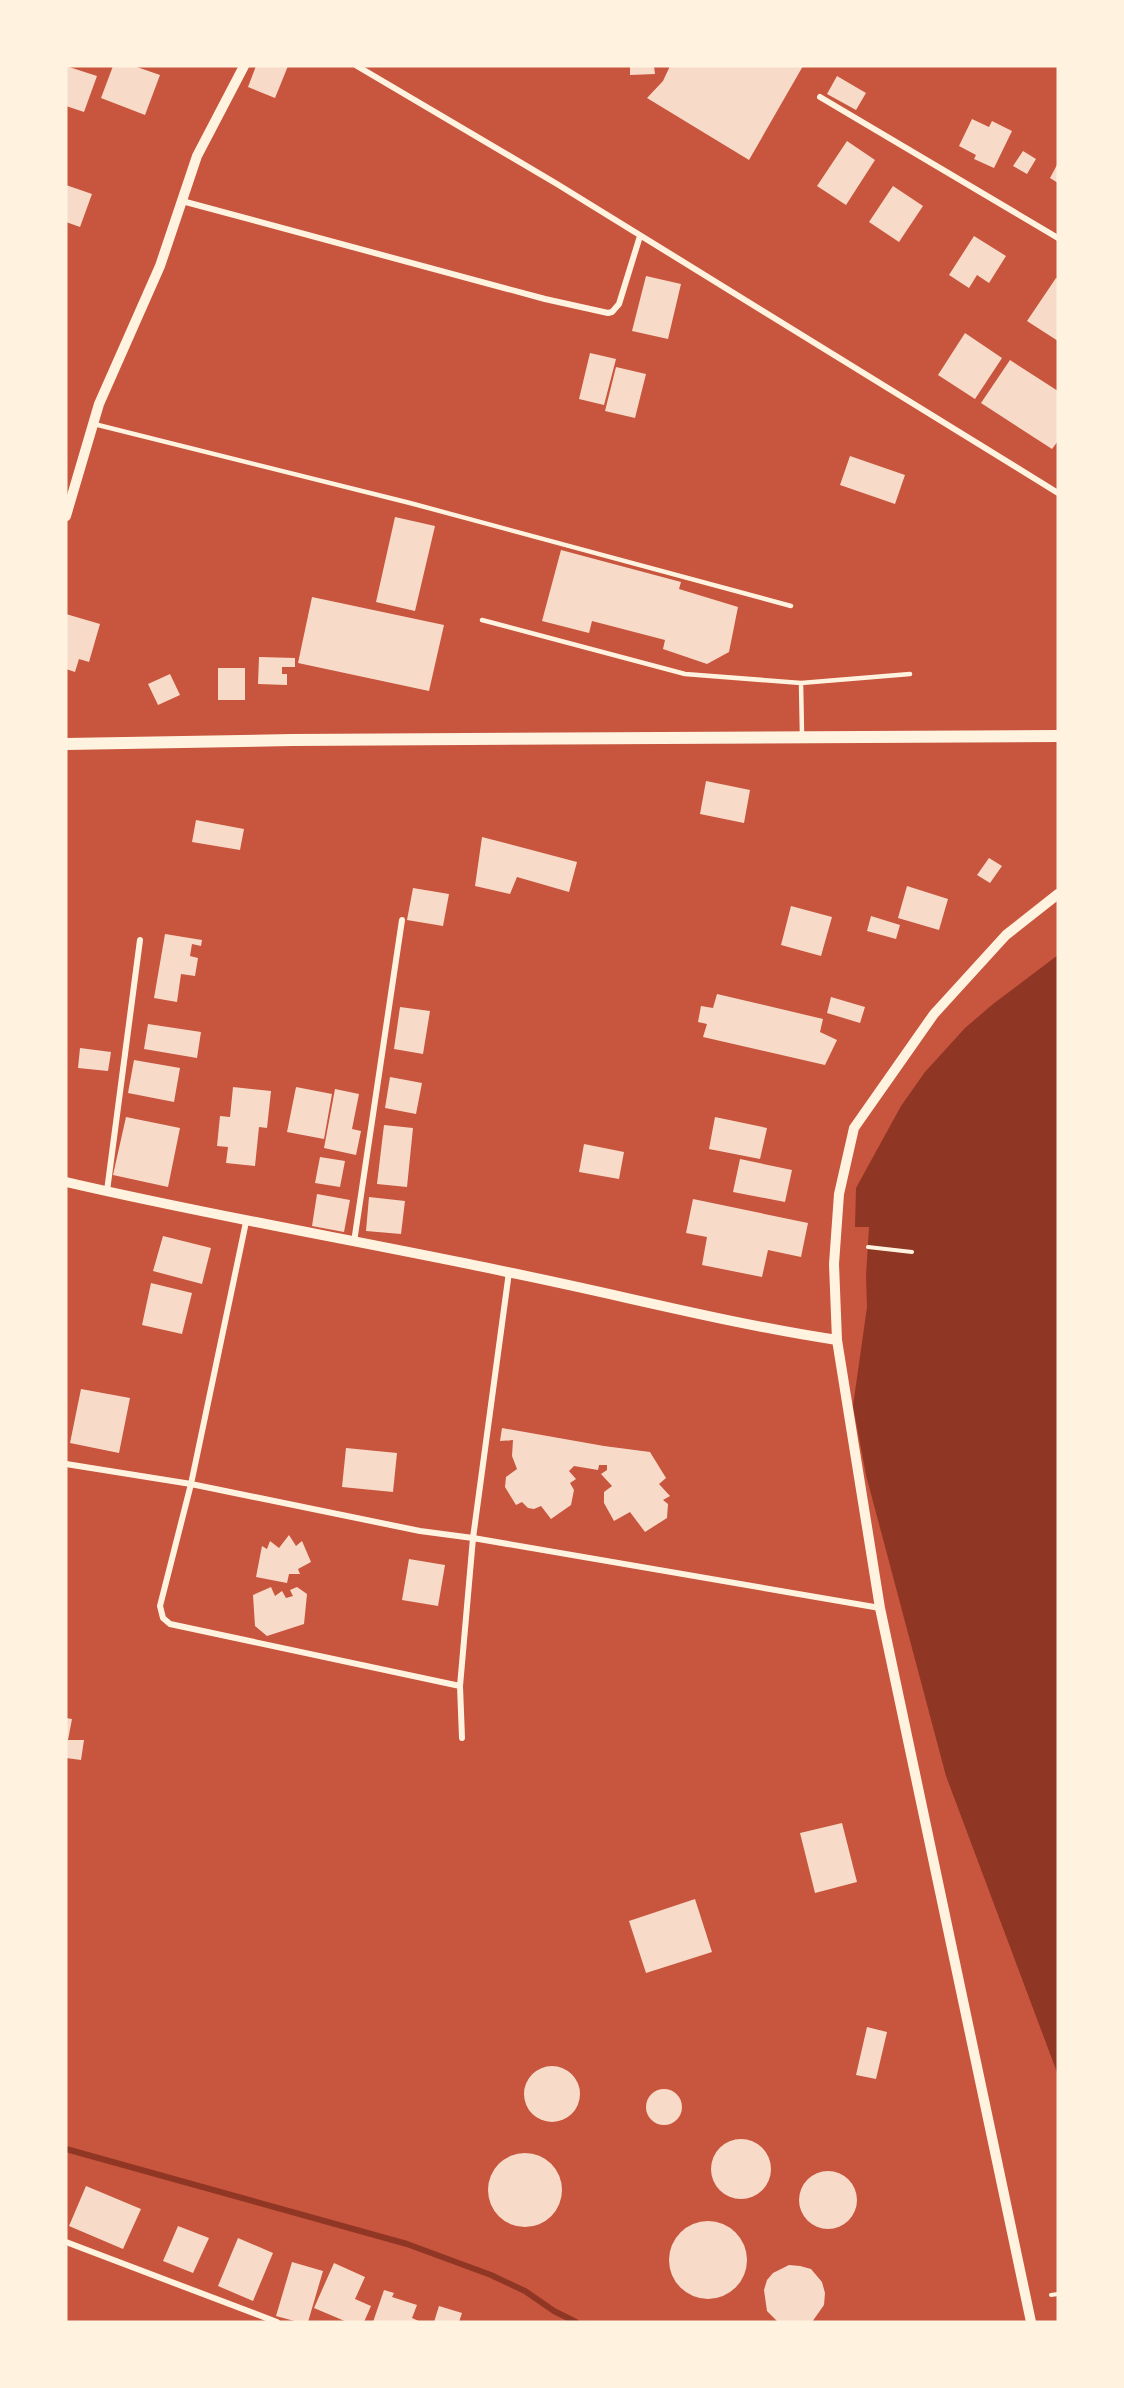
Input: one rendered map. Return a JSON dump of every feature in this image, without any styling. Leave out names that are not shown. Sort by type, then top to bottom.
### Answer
[{"type":"main road","points":[[66,744],[292,740],[1058,736]]},
{"type":"street","points":[[66,516],[109,379],[156,275],[191,171],[204,140],[244,66]]},
{"type":"street","points":[[357,66],[513,157],[1058,493]]},
{"type":"street","points":[[820,97],[1058,238]]},
{"type":"street","points":[[182,201],[545,299],[608,313],[619,304],[640,236]]},
{"type":"street","points":[[1031,2322],[880,1608],[837,1340],[834,1264],[839,1194],[854,1128],[934,1014],[1006,935],[1058,894]]},
{"type":"street","points":[[354,1242],[402,920]]},
{"type":"street","points":[[107,1191],[140,940]]},
{"type":"street","points":[[66,1182],[246,1222],[509,1272],[745,1324],[837,1340]]},
{"type":"street","points":[[246,1222],[191,1484],[160,1605],[163,1618],[170,1624],[460,1686]]},
{"type":"street","points":[[462,1738],[460,1686],[473,1538],[509,1272]]},
{"type":"street","points":[[66,1464],[191,1484],[420,1531],[473,1538],[880,1608]]},
{"type":"street","points":[[66,2242],[278,2322]]},
{"type":"lane","points":[[93,424],[410,503],[791,606]]},
{"type":"lane","points":[[482,620],[685,674],[801,683],[910,674]]},
{"type":"lane","points":[[801,683],[802,738]]},
{"type":"path","points":[[868,1247],[912,1252]]},
{"type":"path","points":[[1051,2295],[1058,2294]]},
{"type":"shaded area","points":[[1058,955],[1058,2075],[946,1776],[866,1475],[853,1406],[867,1307],[869,1227],[855,1227],[856,1188],[901,1106],[925,1072],[965,1028]]},
{"type":"building","points":[[66,66],[97,76],[84,112],[66,106]]},
{"type":"building","points":[[113,66],[134,66],[160,75],[145,115],[101,98]]},
{"type":"building","points":[[256,66],[288,66],[275,98],[248,87]]},
{"type":"building","points":[[630,66],[654,66],[655,74],[630,75]]},
{"type":"building","points":[[670,66],[803,66],[749,160],[647,98],[663,81]]},
{"type":"building","points":[[837,76],[866,93],[856,110],[827,94]]},
{"type":"building","points":[[972,119],[989,127],[992,121],[1012,131],[994,168],[974,159],[976,155],[959,146]]},
{"type":"building","points":[[847,141],[875,160],[846,205],[817,186]]},
{"type":"building","points":[[1023,151],[1036,159],[1027,174],[1013,166]]},
{"type":"building","points":[[1058,163],[1058,183],[1050,178]]},
{"type":"building","points":[[66,185],[92,194],[80,227],[66,222]]},
{"type":"building","points":[[893,186],[923,206],[899,242],[869,222]]},
{"type":"building","points":[[974,236],[1006,256],[989,283],[977,275],[969,288],[949,275]]},
{"type":"building","points":[[646,276],[681,284],[668,339],[632,331]]},
{"type":"building","points":[[1056,278],[1058,279],[1058,341],[1027,321]]},
{"type":"building","points":[[965,333],[1002,358],[975,399],[938,375]]},
{"type":"building","points":[[590,353],[616,359],[604,405],[579,399]]},
{"type":"building","points":[[1010,360],[1058,391],[1058,441],[1052,449],[981,403]]},
{"type":"building","points":[[616,367],[646,374],[635,418],[605,411]]},
{"type":"building","points":[[850,456],[905,475],[895,504],[840,485]]},
{"type":"building","points":[[395,517],[435,526],[415,611],[376,602]]},
{"type":"building","points":[[561,550],[681,582],[679,589],[738,607],[729,652],[707,664],[663,649],[665,640],[592,621],[589,633],[542,621]]},
{"type":"building","points":[[312,597],[444,625],[429,691],[298,663]]},
{"type":"building","points":[[66,614],[100,624],[89,662],[79,659],[75,672],[66,669]]},
{"type":"building","points":[[259,657],[295,658],[295,667],[282,667],[282,674],[287,674],[287,685],[258,684]]},
{"type":"building","points":[[218,668],[245,668],[245,700],[218,700]]},
{"type":"building","points":[[170,674],[180,695],[158,705],[148,684]]},
{"type":"building","points":[[706,781],[750,790],[744,823],[700,814]]},
{"type":"building","points":[[196,820],[244,829],[240,850],[192,842]]},
{"type":"building","points":[[482,837],[577,862],[569,892],[517,877],[510,894],[475,886]]},
{"type":"building","points":[[989,858],[1002,866],[990,883],[977,875]]},
{"type":"building","points":[[907,886],[948,899],[939,930],[898,918]]},
{"type":"building","points":[[413,888],[449,894],[443,926],[407,920]]},
{"type":"building","points":[[791,906],[832,917],[821,956],[781,945]]},
{"type":"building","points":[[871,916],[900,925],[896,939],[867,931]]},
{"type":"building","points":[[165,934],[202,940],[201,946],[192,944],[190,956],[198,958],[195,976],[181,974],[177,1002],[154,998]]},
{"type":"building","points":[[717,994],[823,1019],[820,1032],[837,1040],[825,1065],[703,1037],[707,1024],[698,1022],[701,1006],[713,1008]]},
{"type":"building","points":[[831,997],[865,1007],[860,1023],[827,1013]]},
{"type":"building","points":[[400,1007],[430,1011],[423,1054],[394,1049]]},
{"type":"building","points":[[148,1024],[201,1032],[197,1058],[144,1049]]},
{"type":"building","points":[[80,1048],[111,1052],[108,1071],[78,1068]]},
{"type":"building","points":[[134,1060],[180,1068],[174,1102],[128,1093]]},
{"type":"building","points":[[390,1077],[422,1083],[416,1114],[385,1108]]},
{"type":"building","points":[[233,1087],[271,1091],[267,1128],[259,1127],[255,1166],[226,1163],[228,1147],[217,1146],[220,1116],[230,1117]]},
{"type":"building","points":[[296,1087],[332,1094],[324,1139],[287,1132]]},
{"type":"building","points":[[335,1089],[359,1094],[352,1129],[361,1131],[356,1155],[324,1148]]},
{"type":"building","points":[[126,1117],[180,1128],[168,1187],[113,1175]]},
{"type":"building","points":[[715,1117],[767,1128],[760,1159],[709,1149]]},
{"type":"building","points":[[384,1125],[413,1128],[407,1187],[377,1184]]},
{"type":"building","points":[[584,1144],[624,1152],[619,1179],[579,1172]]},
{"type":"building","points":[[320,1157],[345,1161],[340,1187],[315,1183]]},
{"type":"building","points":[[740,1159],[792,1170],[785,1202],[733,1192]]},
{"type":"building","points":[[317,1194],[350,1200],[344,1232],[312,1226]]},
{"type":"building","points":[[369,1197],[405,1201],[401,1234],[366,1231]]},
{"type":"building","points":[[693,1199],[808,1223],[801,1257],[768,1250],[762,1277],[702,1265],[707,1237],[686,1233]]},
{"type":"building","points":[[163,1236],[211,1248],[202,1284],[153,1271]]},
{"type":"building","points":[[151,1283],[192,1293],[182,1334],[142,1325]]},
{"type":"building","points":[[81,1389],[130,1398],[119,1453],[70,1443]]},
{"type":"building","points":[[502,1428],[650,1452],[666,1478],[659,1484],[670,1496],[663,1500],[668,1504],[667,1518],[645,1532],[630,1512],[614,1521],[604,1503],[604,1492],[612,1486],[601,1474],[607,1470],[607,1465],[599,1465],[598,1470],[574,1466],[569,1471],[576,1479],[570,1483],[574,1490],[571,1505],[551,1519],[541,1506],[534,1509],[528,1508],[522,1502],[516,1505],[505,1487],[506,1477],[517,1469],[512,1456],[513,1440],[500,1441]]},
{"type":"building","points":[[346,1448],[397,1453],[393,1492],[342,1487]]},
{"type":"building","points":[[289,1535],[296,1546],[302,1541],[311,1562],[298,1569],[300,1574],[289,1574],[287,1583],[256,1577],[262,1546],[267,1549],[270,1541],[279,1548]]},
{"type":"building","points":[[409,1559],[445,1565],[438,1606],[402,1600]]},
{"type":"building","points":[[271,1587],[275,1596],[282,1591],[286,1598],[293,1596],[290,1590],[297,1587],[307,1594],[304,1624],[267,1636],[255,1626],[253,1595]]},
{"type":"building","points":[[66,1718],[72,1719],[68,1740],[84,1740],[81,1760],[66,1758]]},
{"type":"building","points":[[842,1823],[857,1882],[815,1893],[800,1833]]},
{"type":"building","points":[[695,1899],[712,1952],[646,1973],[629,1921]]},
{"type":"building","points":[[867,2027],[887,2032],[876,2079],[856,2075]]},
{"type":"building","points":[[552,2066],[563,2068],[572,2074],[578,2083],[580,2094],[578,2105],[572,2114],[563,2120],[552,2122],[541,2120],[532,2114],[526,2105],[524,2094],[526,2083],[532,2074],[541,2068]]},
{"type":"building","points":[[664,2089],[677,2094],[682,2107],[677,2120],[664,2125],[651,2120],[646,2107],[651,2094]]},
{"type":"building","points":[[741,2139],[758,2144],[766,2152],[771,2169],[766,2186],[758,2194],[741,2199],[724,2194],[716,2186],[711,2169],[716,2152],[724,2144]]},
{"type":"building","points":[[525,2153],[539,2156],[551,2164],[559,2176],[562,2190],[559,2204],[551,2216],[539,2224],[525,2227],[511,2224],[499,2216],[491,2204],[488,2190],[491,2176],[499,2164],[511,2156]]},
{"type":"building","points":[[822,2171],[834,2171],[849,2179],[857,2194],[857,2206],[849,2221],[834,2229],[822,2229],[807,2221],[799,2206],[799,2194],[807,2179]]},
{"type":"building","points":[[86,2186],[141,2209],[123,2249],[69,2226]]},
{"type":"building","points":[[708,2221],[723,2224],[740,2238],[747,2260],[744,2275],[730,2292],[708,2299],[693,2296],[676,2282],[669,2260],[672,2245],[686,2228]]},
{"type":"building","points":[[178,2226],[209,2238],[193,2273],[163,2261]]},
{"type":"building","points":[[238,2238],[273,2253],[253,2301],[218,2286]]},
{"type":"building","points":[[292,2262],[323,2271],[308,2322],[298,2322],[276,2316]]},
{"type":"building","points":[[334,2263],[365,2277],[355,2299],[371,2306],[364,2322],[347,2322],[314,2308]]},
{"type":"building","points":[[789,2265],[811,2269],[822,2282],[825,2293],[824,2305],[812,2322],[778,2322],[767,2311],[764,2290],[767,2280],[773,2273]]},
{"type":"building","points":[[384,2290],[394,2293],[392,2297],[417,2305],[412,2318],[421,2322],[373,2322]]},
{"type":"building","points":[[439,2306],[462,2313],[459,2322],[434,2322]]},
{"type":"waterway","points":[[66,2149],[407,2244],[491,2275],[525,2291],[554,2311],[576,2322]]}]
